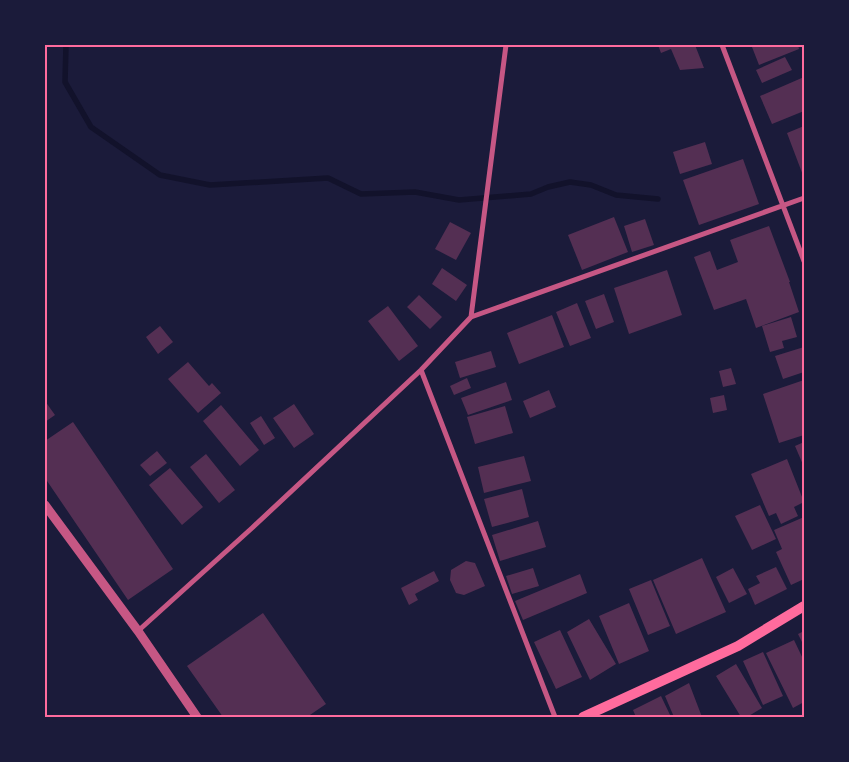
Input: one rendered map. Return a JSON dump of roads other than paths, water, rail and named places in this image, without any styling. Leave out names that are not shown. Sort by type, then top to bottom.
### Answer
[{"type":"main road","points":[[583,717],[738,646],[804,606]]},
{"type":"street","points":[[471,318],[506,45]]},
{"type":"street","points":[[722,45],[804,260]]},
{"type":"street","points":[[138,631],[252,528],[421,370],[471,318],[804,198]]},
{"type":"street","points":[[421,370],[555,717]]},
{"type":"street","points":[[45,505],[138,631],[197,717]]},
{"type":"waterway","points":[[66,45],[65,82],[91,127],[160,175],[210,185],[328,178],[361,194],[415,192],[459,200],[531,194],[548,187],[570,182],[591,185],[616,195],[658,199]]}]
